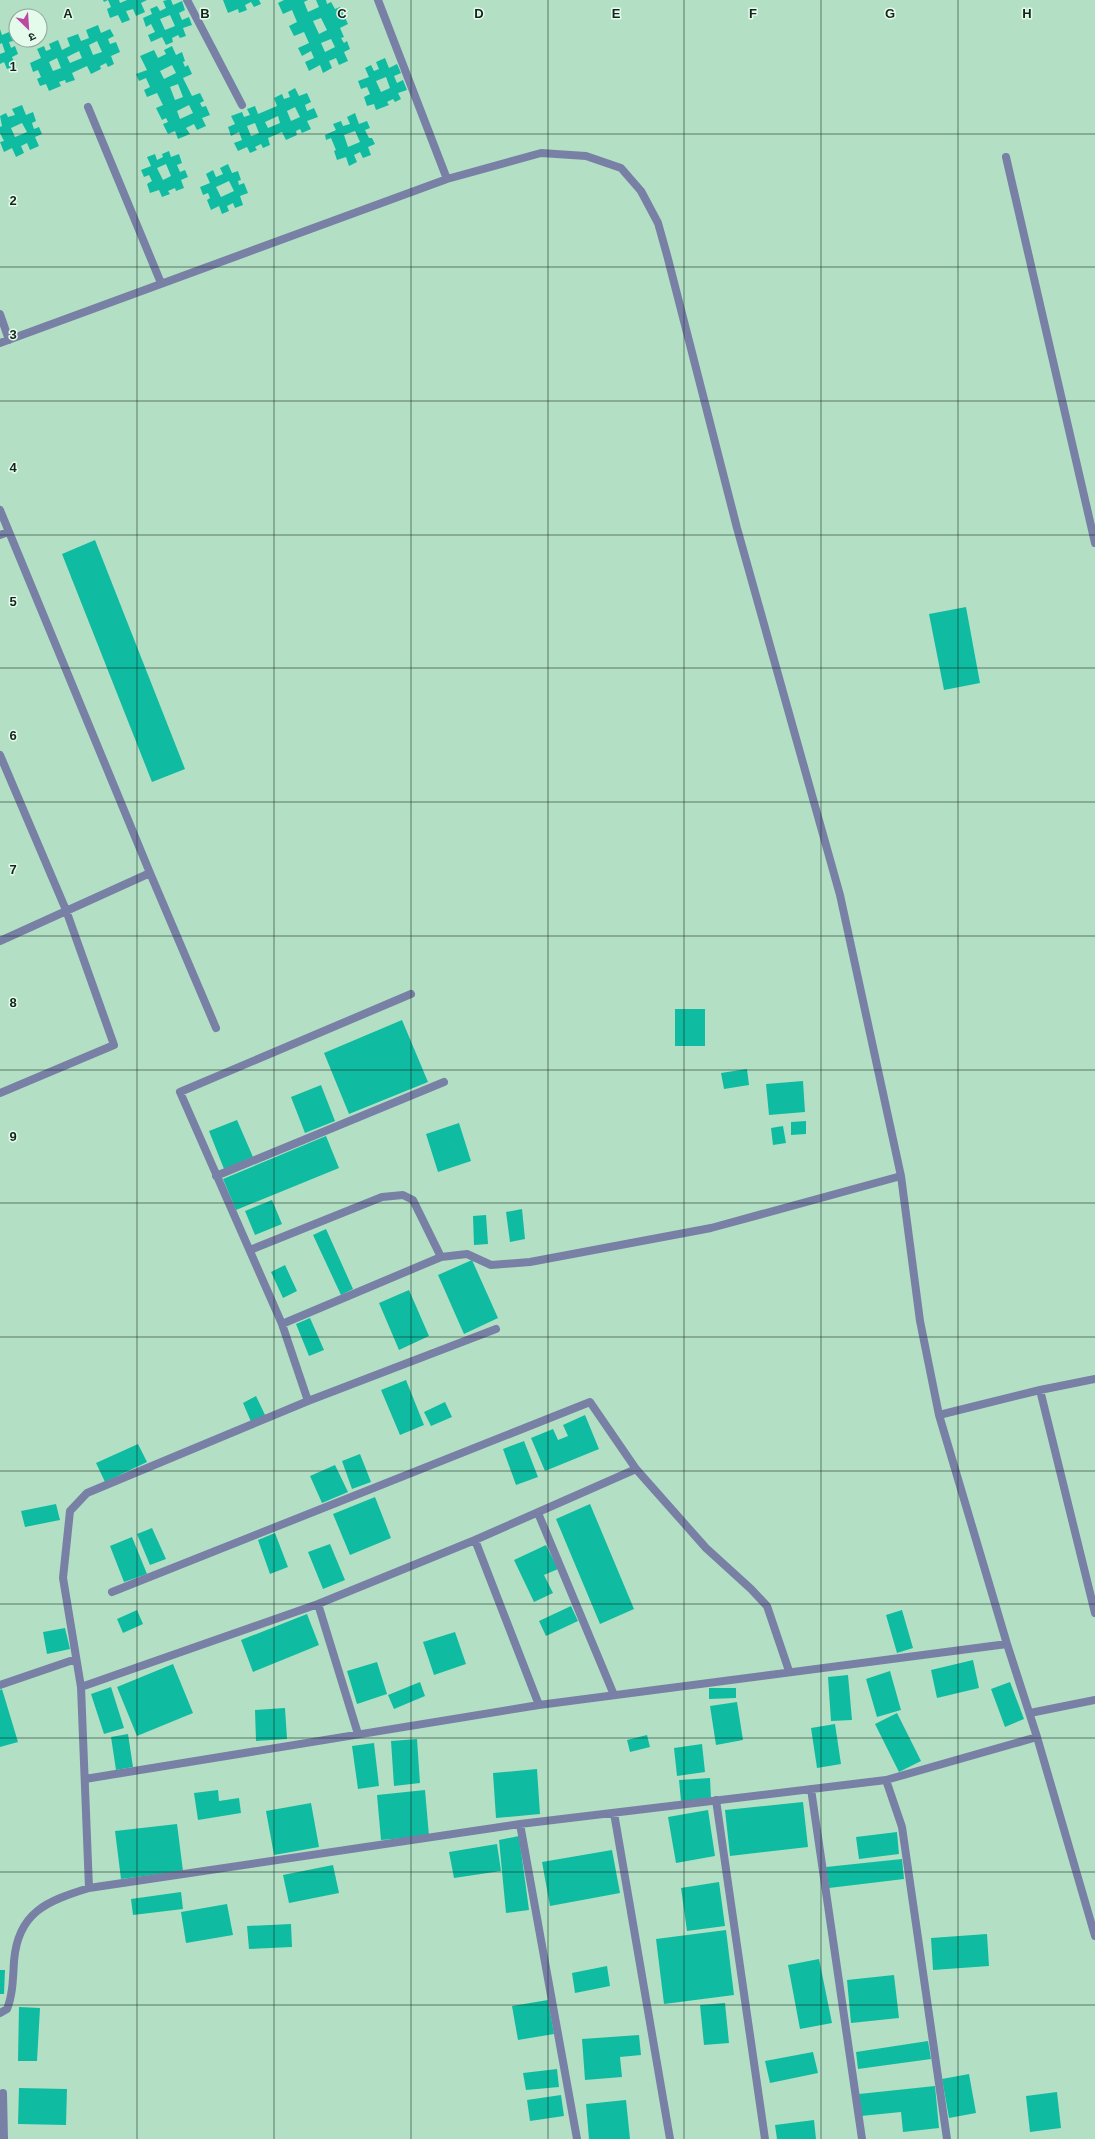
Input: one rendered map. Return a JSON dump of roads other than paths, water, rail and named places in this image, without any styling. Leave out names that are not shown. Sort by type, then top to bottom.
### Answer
[{"type":"street","points":[[187,0],[242,106]]},
{"type":"street","points":[[378,0],[447,179]]},
{"type":"street","points":[[88,107],[161,284]]},
{"type":"street","points":[[0,343],[447,179],[541,153],[586,156],[621,168],[641,191],[658,223],[737,528],[840,895],[901,1176],[920,1321],[939,1415],[1007,1644],[1030,1713],[1095,1936]]},
{"type":"street","points":[[1006,157],[1095,543]]},
{"type":"street","points":[[0,314],[9,340]]},
{"type":"street","points":[[0,510],[150,873],[216,1028]]},
{"type":"street","points":[[0,535],[8,532]]},
{"type":"street","points":[[0,755],[66,910],[114,1045],[0,1093]]},
{"type":"street","points":[[0,941],[150,873]]},
{"type":"street","points":[[308,1401],[282,1324],[180,1092],[411,994]]},
{"type":"street","points":[[216,1176],[444,1082]]},
{"type":"street","points":[[282,1324],[441,1257],[467,1254],[491,1265],[530,1262],[711,1228],[901,1176]]},
{"type":"street","points":[[250,1250],[382,1196],[403,1195],[413,1200],[441,1257]]},
{"type":"street","points":[[89,1888],[81,1687],[63,1578],[70,1511],[87,1493],[308,1401],[496,1329]]},
{"type":"street","points":[[939,1415],[1040,1390],[1095,1379]]},
{"type":"street","points":[[1040,1390],[1095,1613]]},
{"type":"street","points":[[112,1592],[590,1402],[636,1469],[706,1548],[751,1589],[766,1606],[789,1671]]},
{"type":"street","points":[[81,1687],[318,1604],[475,1540],[636,1469]]},
{"type":"street","points":[[538,1513],[614,1695]]},
{"type":"street","points":[[475,1540],[539,1705]]},
{"type":"street","points":[[318,1604],[358,1734]]},
{"type":"street","points":[[85,1779],[539,1705],[789,1671],[1007,1644]]},
{"type":"street","points":[[0,1685],[76,1659]]},
{"type":"street","points":[[1030,1713],[1095,1700]]},
{"type":"street","points":[[0,2013],[7,2009],[11,1999],[16,1944],[25,1923],[38,1909],[57,1898],[89,1888],[520,1824],[886,1780],[1037,1737]]},
{"type":"street","points":[[886,1780],[902,1827],[946,2139]]},
{"type":"street","points":[[811,1789],[862,2139]]},
{"type":"street","points":[[716,1800],[765,2139]]},
{"type":"street","points":[[614,1813],[670,2139]]},
{"type":"street","points":[[520,1824],[577,2139]]},
{"type":"street","points":[[3,2093],[4,2139]]}]
